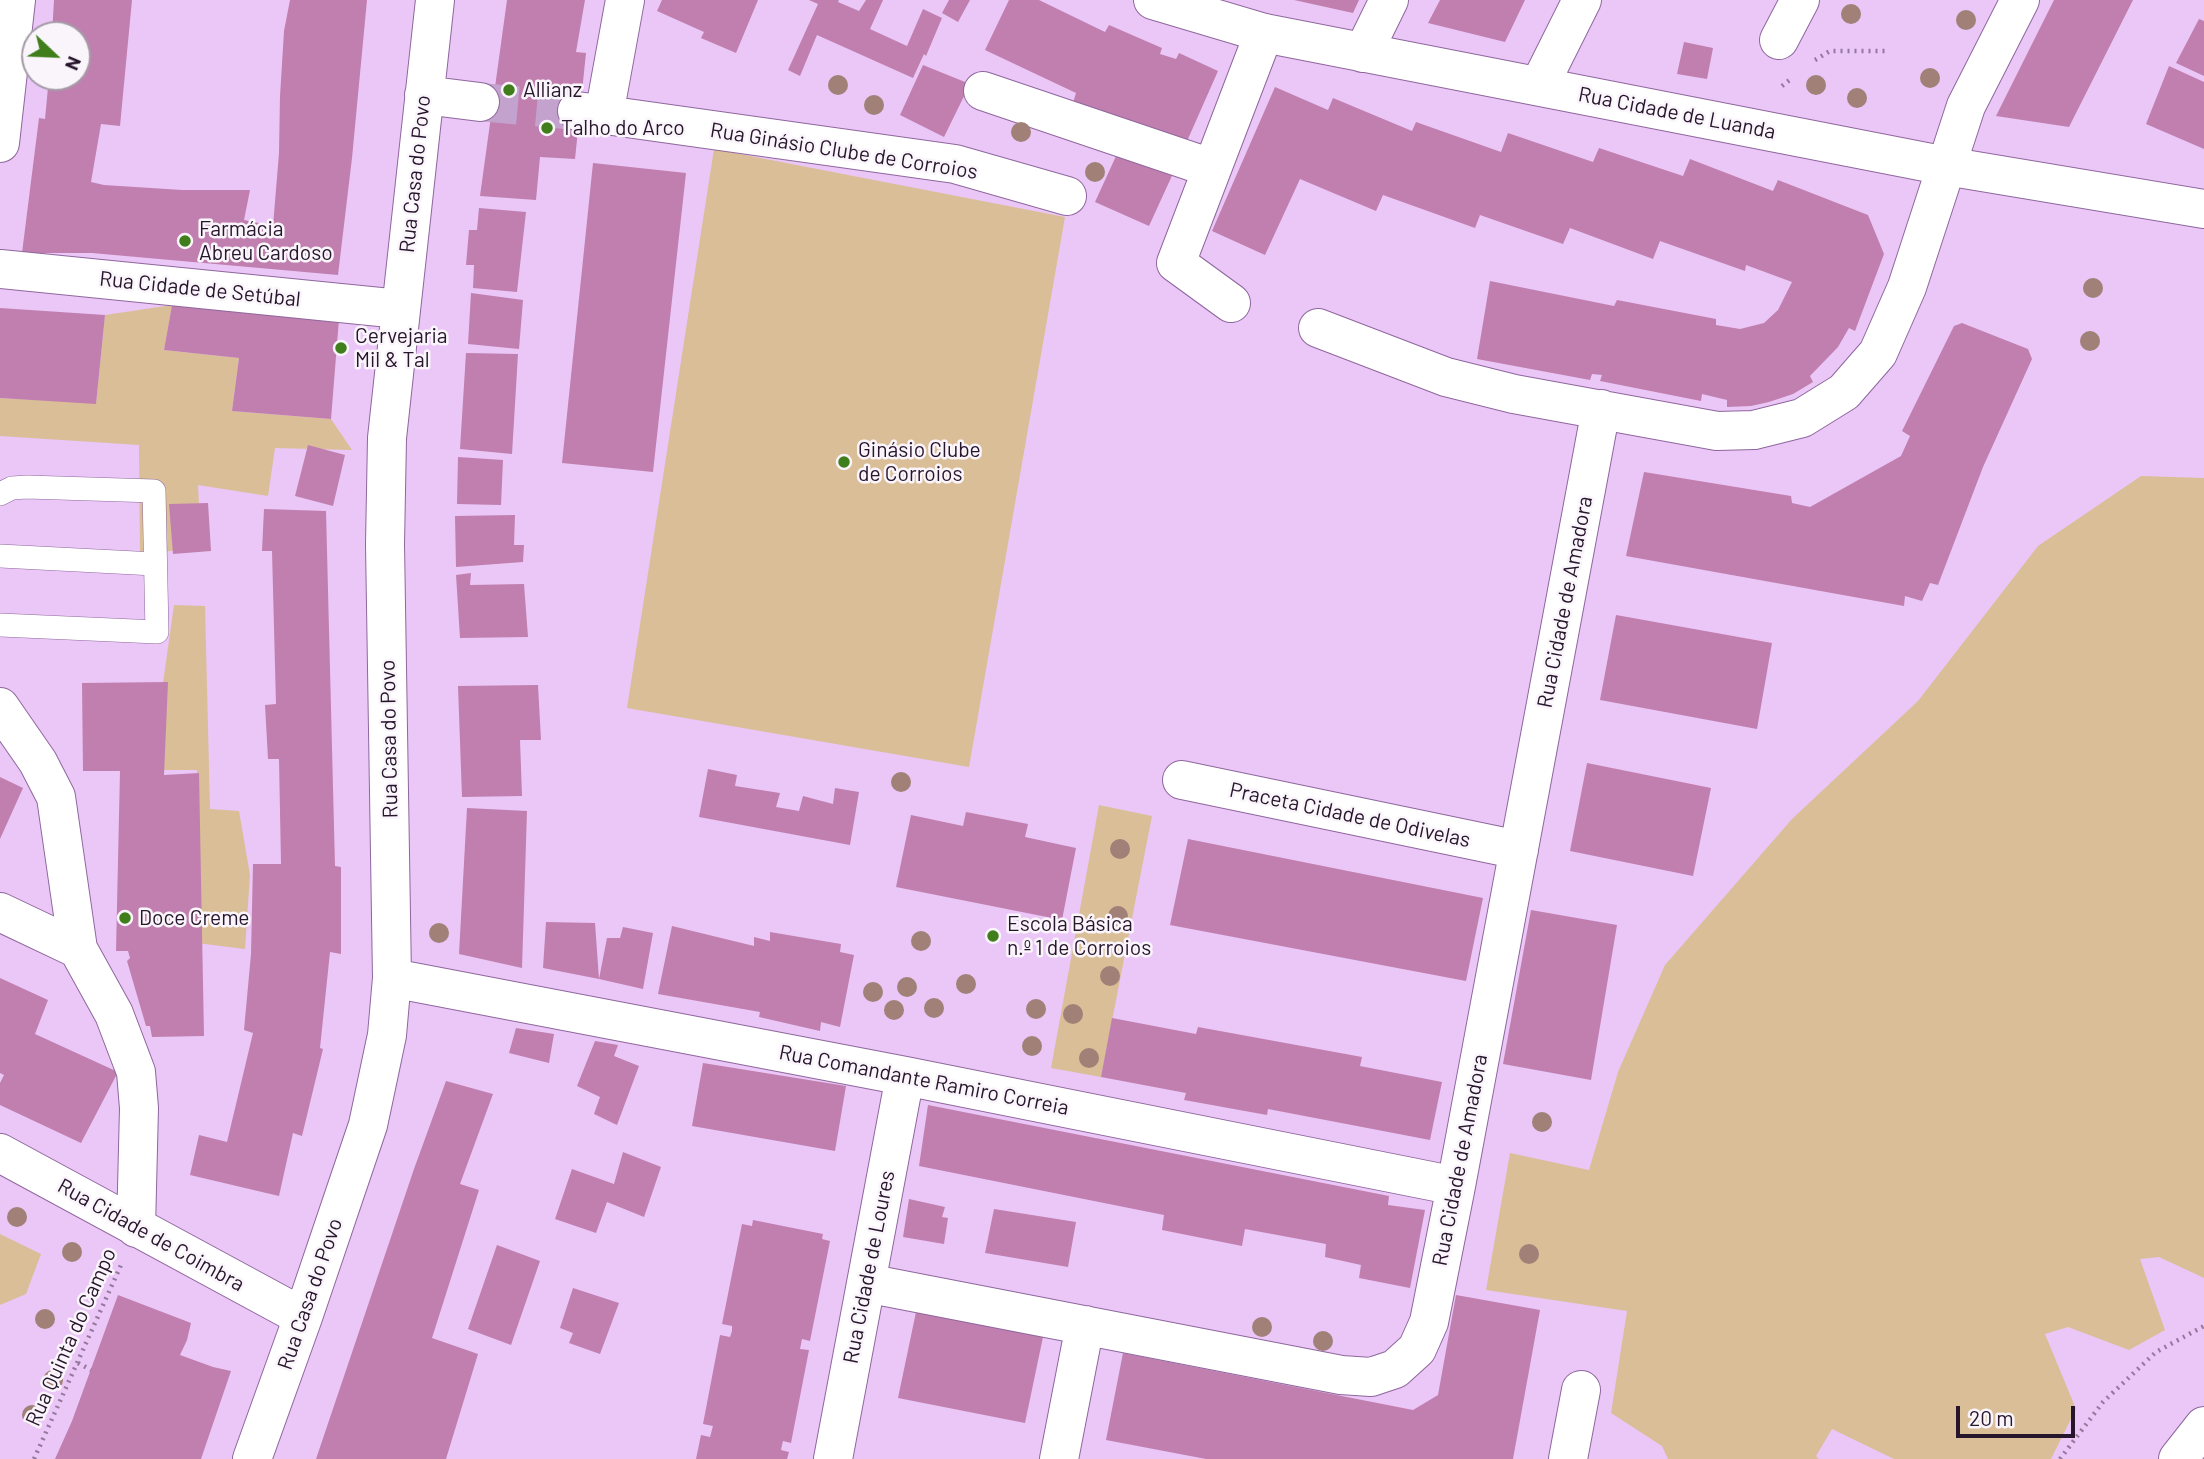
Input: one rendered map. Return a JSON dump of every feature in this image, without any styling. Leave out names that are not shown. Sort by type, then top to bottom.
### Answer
[{"type":"street","points":[[0,143],[16,0]]},
{"type":"street","name":"Rua Casa do Povo","points":[[251,1459],[303,1317],[368,1125],[387,1035],[392,978],[385,544],[387,438],[435,0]]},
{"type":"street","name":"Rua Ginásio Clube de Corroios","points":[[625,0],[590,113],[955,164],[1067,196]]},
{"type":"street","name":"Rua Cidade de Luanda","points":[[1153,0],[1264,33],[1363,53],[1946,166],[2204,209]]},
{"type":"street","points":[[1363,53],[1389,0]]},
{"type":"street","points":[[1539,86],[1582,0]]},
{"type":"street","points":[[1779,40],[1800,0]]},
{"type":"street","points":[[1318,328],[1446,377],[1514,394],[1717,431],[1754,430],[1802,418],[1844,392],[1878,353],[1907,287],[1966,106],[2020,0]]},
{"type":"street","points":[[1231,303],[1176,263],[1264,33]]},
{"type":"street","points":[[983,91],[1211,168]]},
{"type":"street","points":[[424,95],[480,102]]},
{"type":"street","name":"Rua Cidade de Setúbal","points":[[0,269],[400,309]]},
{"type":"street","name":"Rua Cidade de Amadora","points":[[866,1283],[1341,1375],[1371,1377],[1395,1369],[1417,1349],[1429,1322],[1456,1186],[1601,409]]},
{"type":"street","points":[[0,707],[38,762],[57,797],[78,949],[114,1014],[135,1072],[139,1108],[136,1228]]},
{"type":"street","name":"Praceta Cidade de Odivelas","points":[[1182,780],[1519,850]]},
{"type":"street","points":[[0,912],[78,949]]},
{"type":"street","name":"Rua Comandante Ramiro Correia","points":[[392,978],[905,1076],[1456,1186]]},
{"type":"street","name":"Rua Cidade de Loures","points":[[833,1459],[905,1076]]},
{"type":"street","name":"Rua Cidade de Coimbra","points":[[0,1153],[303,1317]]},
{"type":"street","points":[[1059,1459],[1085,1325]]},
{"type":"street","points":[[1567,1459],[1581,1390]]},
{"type":"street","points":[[2178,1459],[2204,1426]]},
{"type":"lane","points":[[0,494],[12,488],[27,487],[154,491],[157,632],[0,625]]},
{"type":"lane","points":[[0,556],[155,564]]},
{"type":"path","points":[[1763,129],[1789,71],[1786,60],[1778,52],[1779,40]]},
{"type":"path","points":[[1816,59],[1830,51],[1889,51]]},
{"type":"path","name":"Rua Quinta do Campo","points":[[34,1459],[136,1228]]},
{"type":"path","points":[[2060,1459],[2103,1402],[2156,1352],[2204,1326]]},
{"type":"path","points":[[78,1363],[90,1370]]},
{"type":"shaded area","name":"Ginásio Clube de Corroios","points":[[714,149],[1065,217],[969,767],[627,708]]},
{"type":"shaded area","points":[[172,305],[164,350],[239,358],[232,411],[331,419],[352,450],[275,448],[268,496],[198,485],[201,548],[140,554],[139,445],[0,436],[0,398],[96,403],[105,315]]},
{"type":"shaded area","points":[[2141,476],[2204,478],[2204,1278],[2159,1257],[2140,1259],[2165,1330],[2129,1350],[2068,1327],[2045,1334],[2076,1409],[2051,1459],[1894,1459],[1832,1429],[1816,1456],[1819,1459],[1668,1459],[1662,1446],[1611,1413],[1627,1311],[1486,1290],[1510,1153],[1589,1170],[1618,1072],[1665,965],[1792,819],[1918,701],[2038,546]]},
{"type":"shaded area","points":[[174,605],[205,606],[210,809],[239,811],[250,875],[245,949],[189,942],[197,770],[159,770],[163,683]]},
{"type":"shaded area","points":[[1099,805],[1152,816],[1101,1077],[1051,1068]]},
{"type":"shaded area","points":[[0,1234],[41,1254],[26,1294],[0,1305]]},
{"type":"building","points":[[54,0],[132,0],[120,126],[101,124],[91,182],[182,190],[250,190],[244,220],[273,226],[284,31],[290,0],[367,0],[338,275],[92,253],[22,253],[39,118],[45,119],[48,91],[91,91],[91,21],[53,21]]},
{"type":"building","points":[[507,0],[585,0],[576,52],[586,53],[575,159],[540,157],[536,200],[480,196]]},
{"type":"building","points":[[662,0],[758,0],[736,53],[701,38],[704,32],[657,11]]},
{"type":"building","points":[[809,0],[839,0],[838,2],[859,11],[866,0],[883,0],[870,29],[907,46],[923,9],[942,18],[926,56],[924,54],[913,78],[817,35],[800,76],[788,70],[818,4]]},
{"type":"building","points":[[949,0],[970,0],[958,22],[942,13]]},
{"type":"building","points":[[1009,0],[1039,0],[1105,32],[1109,25],[1162,48],[1160,54],[1176,59],[1179,53],[1218,71],[1184,148],[1073,103],[1076,93],[985,50]]},
{"type":"building","points":[[1294,0],[1359,0],[1353,13]]},
{"type":"building","points":[[1440,0],[1525,0],[1505,42],[1428,23]]},
{"type":"building","points":[[2054,0],[2133,0],[2069,127],[1996,116]]},
{"type":"building","points":[[2199,19],[2204,21],[2204,76],[2176,63]]},
{"type":"building","points":[[1684,42],[1713,48],[1707,79],[1677,74]]},
{"type":"building","points":[[923,65],[970,84],[944,137],[900,115]]},
{"type":"building","points":[[2169,66],[2204,82],[2204,149],[2146,124]]},
{"type":"building","points":[[1275,87],[1328,110],[1333,98],[1412,131],[1416,122],[1501,152],[1508,133],[1593,162],[1599,148],[1683,176],[1690,159],[1773,191],[1778,180],[1868,215],[1884,254],[1855,331],[1849,328],[1838,347],[1810,376],[1813,382],[1793,394],[1769,402],[1727,407],[1727,400],[1702,394],[1701,401],[1600,381],[1602,375],[1592,374],[1590,380],[1477,359],[1490,281],[1614,306],[1617,300],[1716,319],[1716,325],[1740,329],[1764,323],[1778,310],[1792,282],[1746,265],[1745,271],[1660,241],[1653,259],[1570,228],[1563,244],[1480,215],[1475,228],[1383,195],[1376,211],[1300,179],[1265,255],[1212,231]]},
{"type":"building","points":[[1122,143],[1176,167],[1149,226],[1095,202]]},
{"type":"building","points":[[593,163],[686,173],[653,472],[562,463]]},
{"type":"building","points":[[479,208],[526,212],[517,292],[473,288],[474,265],[466,265],[469,230],[477,230]]},
{"type":"building","points":[[471,293],[523,300],[519,349],[468,344]]},
{"type":"building","points":[[172,305],[339,319],[331,419],[232,411],[239,358],[164,350]]},
{"type":"building","points":[[0,308],[105,315],[96,404],[0,398]]},
{"type":"building","points":[[1962,323],[2028,349],[2032,359],[1983,467],[1938,585],[1930,583],[1922,601],[1905,596],[1904,606],[1626,556],[1644,472],[1791,496],[1792,503],[1810,507],[1901,456],[1910,436],[1902,431],[1954,326]]},
{"type":"building","points":[[466,353],[518,354],[512,454],[460,449]]},
{"type":"building","points":[[308,445],[345,455],[333,506],[295,496]]},
{"type":"building","points":[[458,457],[503,460],[501,505],[457,504]]},
{"type":"building","points":[[208,503],[211,551],[173,554],[169,504]]},
{"type":"building","points":[[264,509],[326,511],[335,866],[341,867],[341,954],[330,952],[320,1048],[323,1049],[302,1136],[293,1133],[279,1196],[190,1175],[199,1135],[227,1142],[253,1033],[244,1030],[251,954],[253,864],[281,864],[279,759],[268,759],[265,705],[276,704],[272,551],[262,551]]},
{"type":"building","points":[[515,515],[514,545],[524,545],[523,562],[456,567],[455,516]]},
{"type":"building","points":[[471,573],[470,585],[524,584],[528,637],[460,638],[456,575]]},
{"type":"building","points":[[1616,615],[1772,643],[1757,729],[1600,700]]},
{"type":"building","points":[[168,682],[164,775],[199,773],[204,1036],[152,1037],[150,1026],[146,1026],[127,961],[130,958],[128,951],[116,951],[120,771],[83,771],[82,683]]},
{"type":"building","points":[[538,685],[541,740],[520,740],[522,796],[462,797],[458,686]]},
{"type":"building","points":[[1587,763],[1711,788],[1693,876],[1570,851]]},
{"type":"building","points":[[708,769],[737,775],[735,786],[780,793],[776,807],[799,811],[803,796],[833,804],[835,788],[859,792],[850,845],[699,817]]},
{"type":"building","points":[[0,777],[23,788],[0,839]]},
{"type":"building","points":[[467,808],[527,811],[522,968],[459,954]]},
{"type":"building","points":[[966,812],[1028,824],[1025,837],[1076,848],[1062,920],[896,887],[911,815],[963,826]]},
{"type":"building","points":[[1188,839],[1483,898],[1466,981],[1170,925]]},
{"type":"building","points":[[1531,910],[1617,925],[1591,1080],[1503,1064]]},
{"type":"building","points":[[546,922],[595,923],[599,979],[543,968]]},
{"type":"building","points":[[672,926],[754,946],[754,937],[770,941],[770,932],[841,944],[840,952],[854,955],[840,1027],[821,1022],[820,1031],[759,1017],[760,1012],[658,994]]},
{"type":"building","points":[[623,927],[653,933],[643,989],[599,979],[607,938],[620,938]]},
{"type":"building","points":[[0,978],[48,1000],[35,1034],[118,1072],[81,1143],[0,1105],[0,1083],[4,1075],[0,1073]]},
{"type":"building","points":[[1112,1018],[1196,1034],[1198,1027],[1362,1057],[1360,1066],[1442,1082],[1430,1140],[1268,1109],[1267,1115],[1184,1100],[1186,1093],[1101,1077]]},
{"type":"building","points":[[516,1028],[554,1034],[549,1063],[509,1053]]},
{"type":"building","points":[[595,1041],[618,1045],[614,1056],[639,1066],[617,1125],[594,1114],[600,1097],[577,1086]]},
{"type":"building","points":[[703,1063],[846,1086],[835,1151],[692,1126]]},
{"type":"building","points":[[446,1081],[493,1094],[460,1184],[479,1190],[432,1338],[478,1354],[446,1459],[316,1459],[414,1169]]},
{"type":"building","points":[[928,1105],[1389,1196],[1388,1205],[1425,1210],[1410,1288],[1359,1278],[1361,1265],[1325,1257],[1326,1244],[1245,1229],[1242,1246],[1162,1230],[1164,1215],[919,1166]]},
{"type":"building","points":[[623,1152],[661,1167],[644,1217],[607,1202],[596,1233],[555,1219],[572,1169],[614,1184]]},
{"type":"building","points":[[909,1199],[945,1207],[942,1217],[948,1218],[944,1244],[903,1237]]},
{"type":"building","points":[[994,1209],[1076,1222],[1068,1267],[985,1253]]},
{"type":"building","points":[[753,1220],[823,1234],[822,1239],[830,1241],[810,1341],[802,1339],[800,1349],[809,1350],[791,1443],[783,1441],[781,1450],[789,1452],[787,1459],[696,1459],[701,1435],[710,1437],[713,1426],[703,1424],[720,1335],[730,1337],[732,1331],[732,1326],[722,1324],[742,1224],[752,1226]]},
{"type":"building","points":[[497,1245],[540,1261],[511,1345],[468,1329]]},
{"type":"building","points":[[573,1288],[619,1303],[600,1354],[569,1343],[573,1333],[560,1328]]},
{"type":"building","points":[[118,1295],[191,1323],[180,1355],[231,1371],[201,1459],[55,1459],[72,1421]]},
{"type":"building","points":[[1456,1295],[1540,1310],[1513,1459],[1206,1459],[1106,1440],[1123,1353],[1413,1410],[1438,1395]]},
{"type":"building","points":[[916,1312],[1043,1337],[1025,1423],[898,1398]]},
{"type":"tunnel","points":[[480,102],[577,111]]},
{"type":"place","name":"Allianz","points":[[509,90]]},
{"type":"place","name":"Talho do Arco","points":[[547,128]]},
{"type":"place","name":"Farmácia Abreu Cardoso","points":[[185,241]]},
{"type":"place","name":"Cervejaria Mil & Tal","points":[[341,348]]},
{"type":"place","name":"Ginásio Clube de Corroios","points":[[844,462]]},
{"type":"place","name":"Doce Creme","points":[[125,918]]},
{"type":"place","name":"Escola Básica n.º 1 de Corroios","points":[[993,936]]}]
